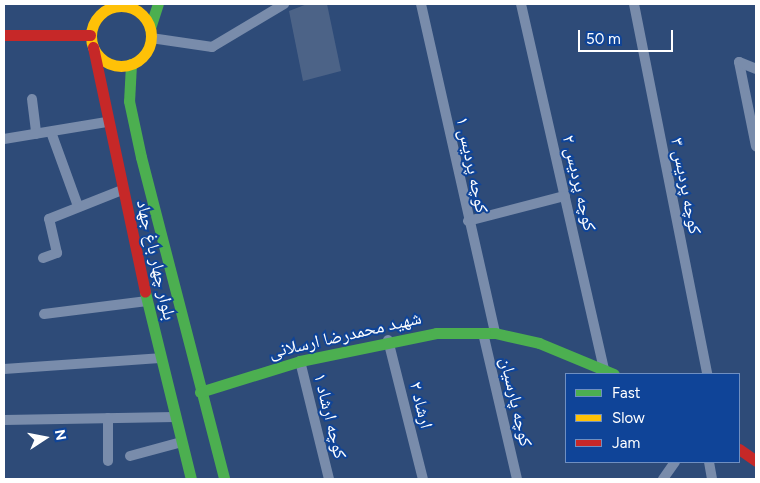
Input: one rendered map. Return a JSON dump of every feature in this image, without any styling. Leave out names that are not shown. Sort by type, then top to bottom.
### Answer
[{"type":"street","points":[[158,4],[150,33],[145,54],[131,64],[112,65],[92,41],[93,23],[106,7],[134,9],[150,33],[212,47],[284,4]]},
{"type":"street","name":"کوچه پردیس ۱","points":[[421,4],[468,221],[489,333]]},
{"type":"street","name":"کوچه پردیس ۲","points":[[521,4],[609,372]]},
{"type":"street","name":"کوچه پردیس ۳","points":[[634,4],[707,373]]},
{"type":"street","points":[[4,35],[92,41]]},
{"type":"street","name":"بلوار چهار باغ جهاد","points":[[92,41],[107,122],[160,358],[192,479]]},
{"type":"street","points":[[756,69],[738,62],[756,146]]},
{"type":"street","name":"بلوار چهار باغ جهاد","points":[[131,64],[129,101],[141,156],[200,392],[224,479]]},
{"type":"street","points":[[32,99],[36,134]]},
{"type":"street","points":[[4,139],[107,122]]},
{"type":"street","points":[[51,132],[78,206]]},
{"type":"street","points":[[43,258],[58,253],[49,219],[122,190]]},
{"type":"street","points":[[468,221],[566,196]]},
{"type":"street","points":[[44,314],[147,301]]},
{"type":"street","name":"شهید محمدرضا ارسلانی","points":[[200,392],[300,361],[388,340],[436,333],[489,333],[539,343],[609,372]]},
{"type":"street","name":"کوچه پارسیان","points":[[489,333],[517,479]]},
{"type":"street","name":"ارشاد ۲","points":[[388,340],[423,479]]},
{"type":"street","points":[[4,369],[160,358]]},
{"type":"street","name":"کوچه ارشاد ۱","points":[[300,361],[329,479]]},
{"type":"street","points":[[4,420],[175,417]]},
{"type":"street","points":[[108,418],[108,461]]},
{"type":"street","points":[[130,456],[182,442]]},
{"type":"street","points":[[740,450],[756,461]]},
{"type":"street","points":[[663,479],[674,463]]},
{"type":"street","points":[[709,463],[712,479]]},
{"type":"building","points":[[307,4],[327,4],[341,71],[303,81],[289,11]]},
{"type":"traffic: fast","points":[[150,28],[158,4]]},
{"type":"traffic: fast","points":[[131,64],[129,101],[141,157],[224,479]]},
{"type":"traffic: fast","points":[[145,292],[191,479]]},
{"type":"traffic: fast","points":[[200,392],[300,361],[436,333],[495,333],[539,343],[612,373]]},
{"type":"traffic: slow","points":[[121,6],[133,8],[146,19],[151,36],[149,48],[138,61],[121,66],[109,64],[96,53],[91,36],[93,24],[104,11],[121,6]]},
{"type":"traffic: jam","points":[[4,35],[90,35]]},
{"type":"traffic: jam","points":[[93,47],[145,292]]},
{"type":"traffic: jam","points":[[740,450],[756,461]]}]
